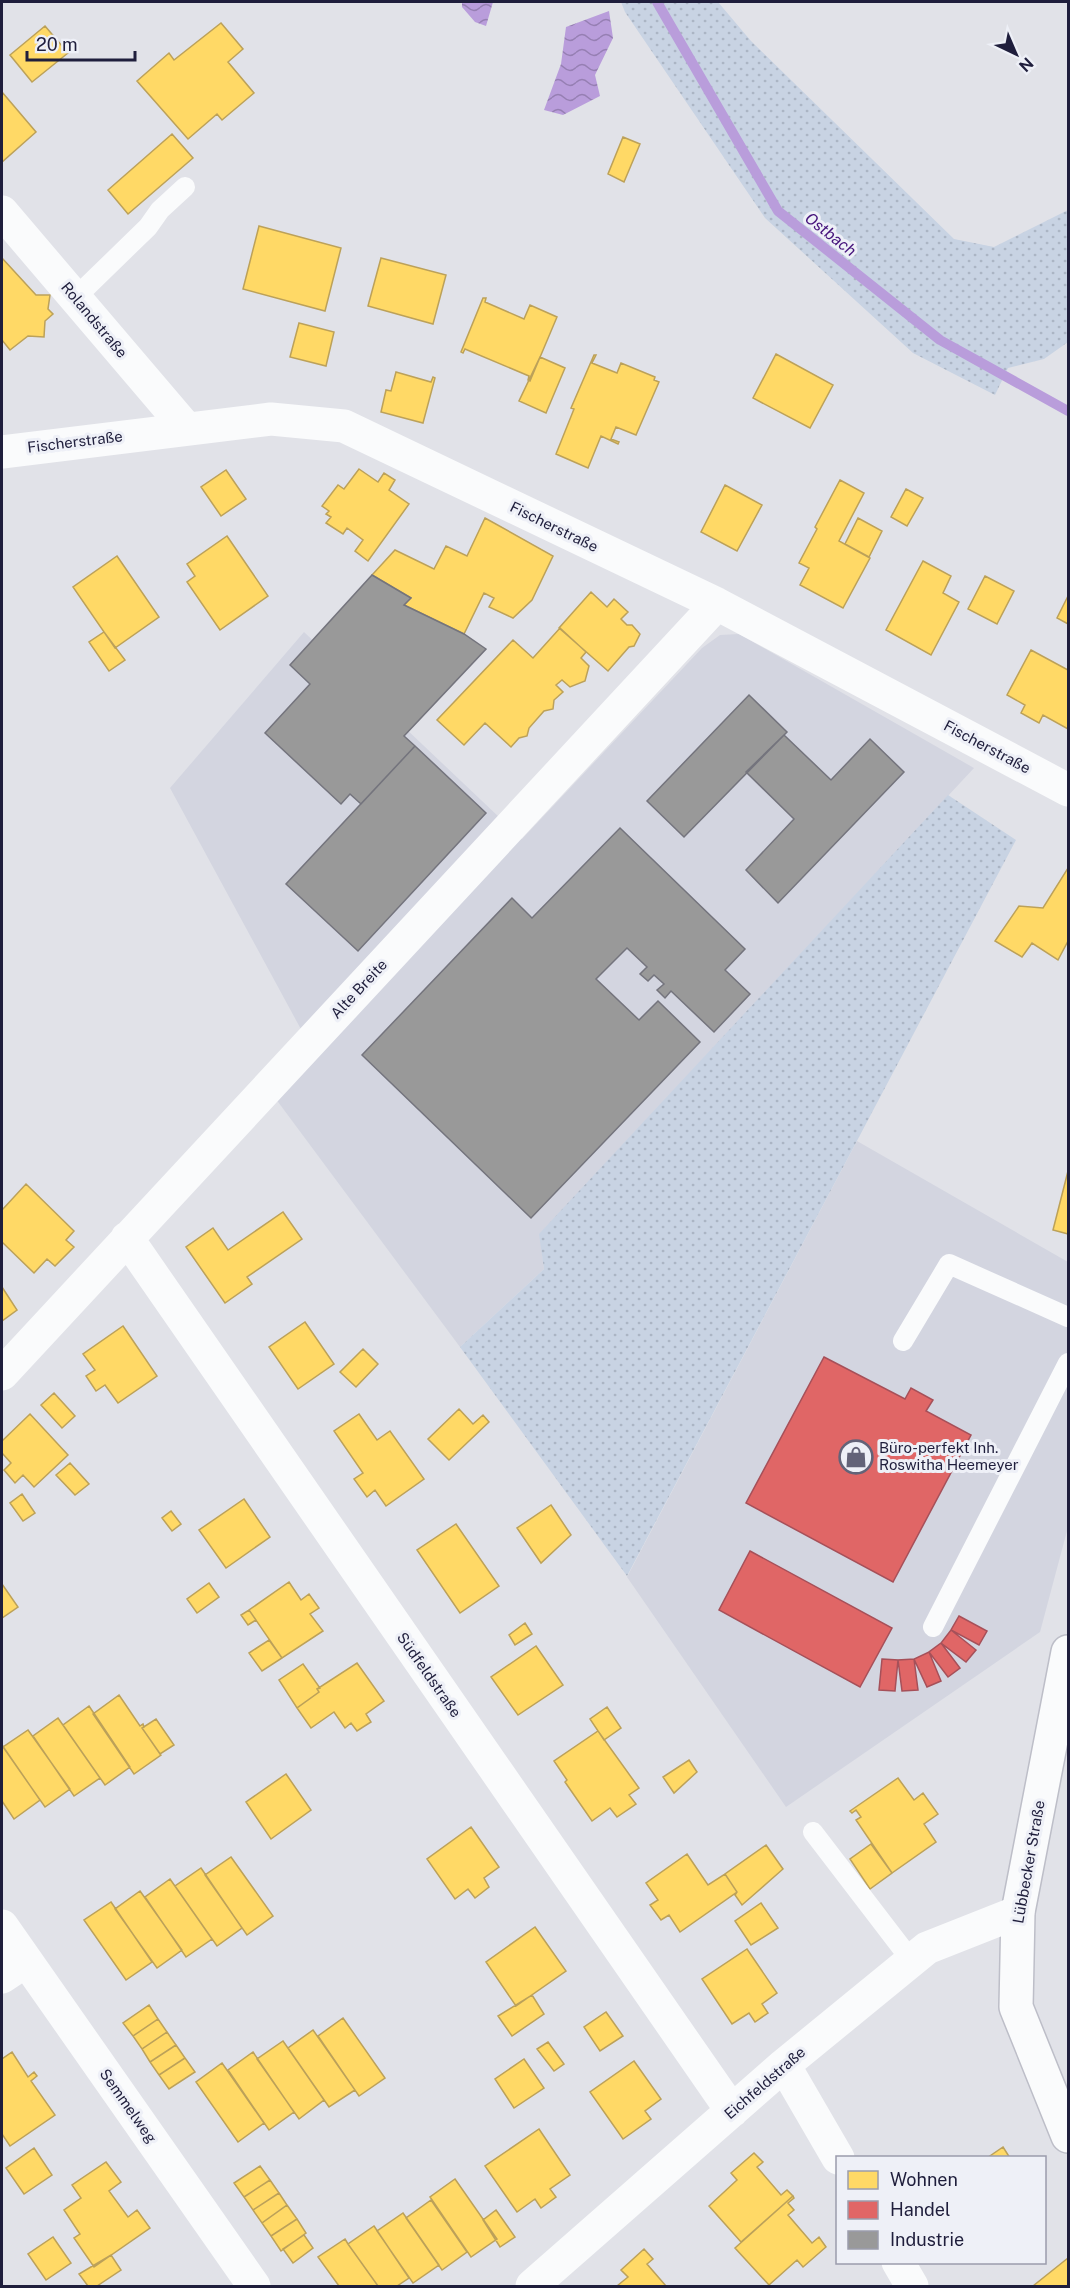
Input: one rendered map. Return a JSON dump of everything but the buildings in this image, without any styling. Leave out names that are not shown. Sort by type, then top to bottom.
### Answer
[{"type":"street","name":"Rolandstraße","points":[[2,212],[186,428]]},
{"type":"street","name":"Fischerstraße","points":[[2,452],[271,419],[344,426],[717,604],[1068,789]]},
{"type":"street","name":"Alte Breite","points":[[2,1374],[717,604]]},
{"type":"street","name":"Südfeldstraße","points":[[127,1238],[732,2111]]},
{"type":"street","name":"Lübbecker Straße","points":[[1068,1652],[1018,1912],[1016,2007],[1068,2136]]},
{"type":"street","name":"Eichfeldstraße","points":[[532,2286],[784,2065],[911,1960],[927,1948],[1018,1912]]},
{"type":"street","name":"Semmelweg","points":[[2,1926],[14,1969],[254,2286]]},
{"type":"street","points":[[784,2065],[837,2156]]},
{"type":"street","points":[[899,2264],[912,2286]]},
{"type":"lane","points":[[75,298],[148,227],[160,210],[185,187]]},
{"type":"lane","points":[[903,1341],[949,1264],[1068,1317]]},
{"type":"lane","points":[[933,1627],[1068,1363]]},
{"type":"lane","points":[[813,1832],[911,1960]]},
{"type":"shaded area","points":[[621,2],[718,2],[751,41],[954,239],[994,247],[1068,210],[1068,342],[1044,359],[1008,368],[995,395],[913,353],[765,218],[625,12]]},
{"type":"shaded area","points":[[304,632],[522,839],[702,648],[720,635],[739,634],[974,768],[540,1234],[544,1269],[460,1347],[264,1083],[303,1033],[170,788]]},
{"type":"shaded area","points":[[948,795],[1016,840],[627,1576],[460,1347],[544,1269],[539,1234]]},
{"type":"shaded area","points":[[857,1141],[1068,1262],[1068,1527],[1040,1632],[786,1807],[627,1577]]},
{"type":"water","points":[[462,2],[493,2],[486,26],[475,22],[462,7]]},
{"type":"water","points":[[609,11],[613,38],[595,75],[600,96],[563,115],[544,110],[561,64],[566,27]]},
{"type":"waterway","name":"Ostbach","points":[[657,2],[778,211],[940,340],[1068,411]]},
{"type":"place","name":"Büro-perfekt Inh. Roswitha Heemeyer","points":[[856,1457]]}]
